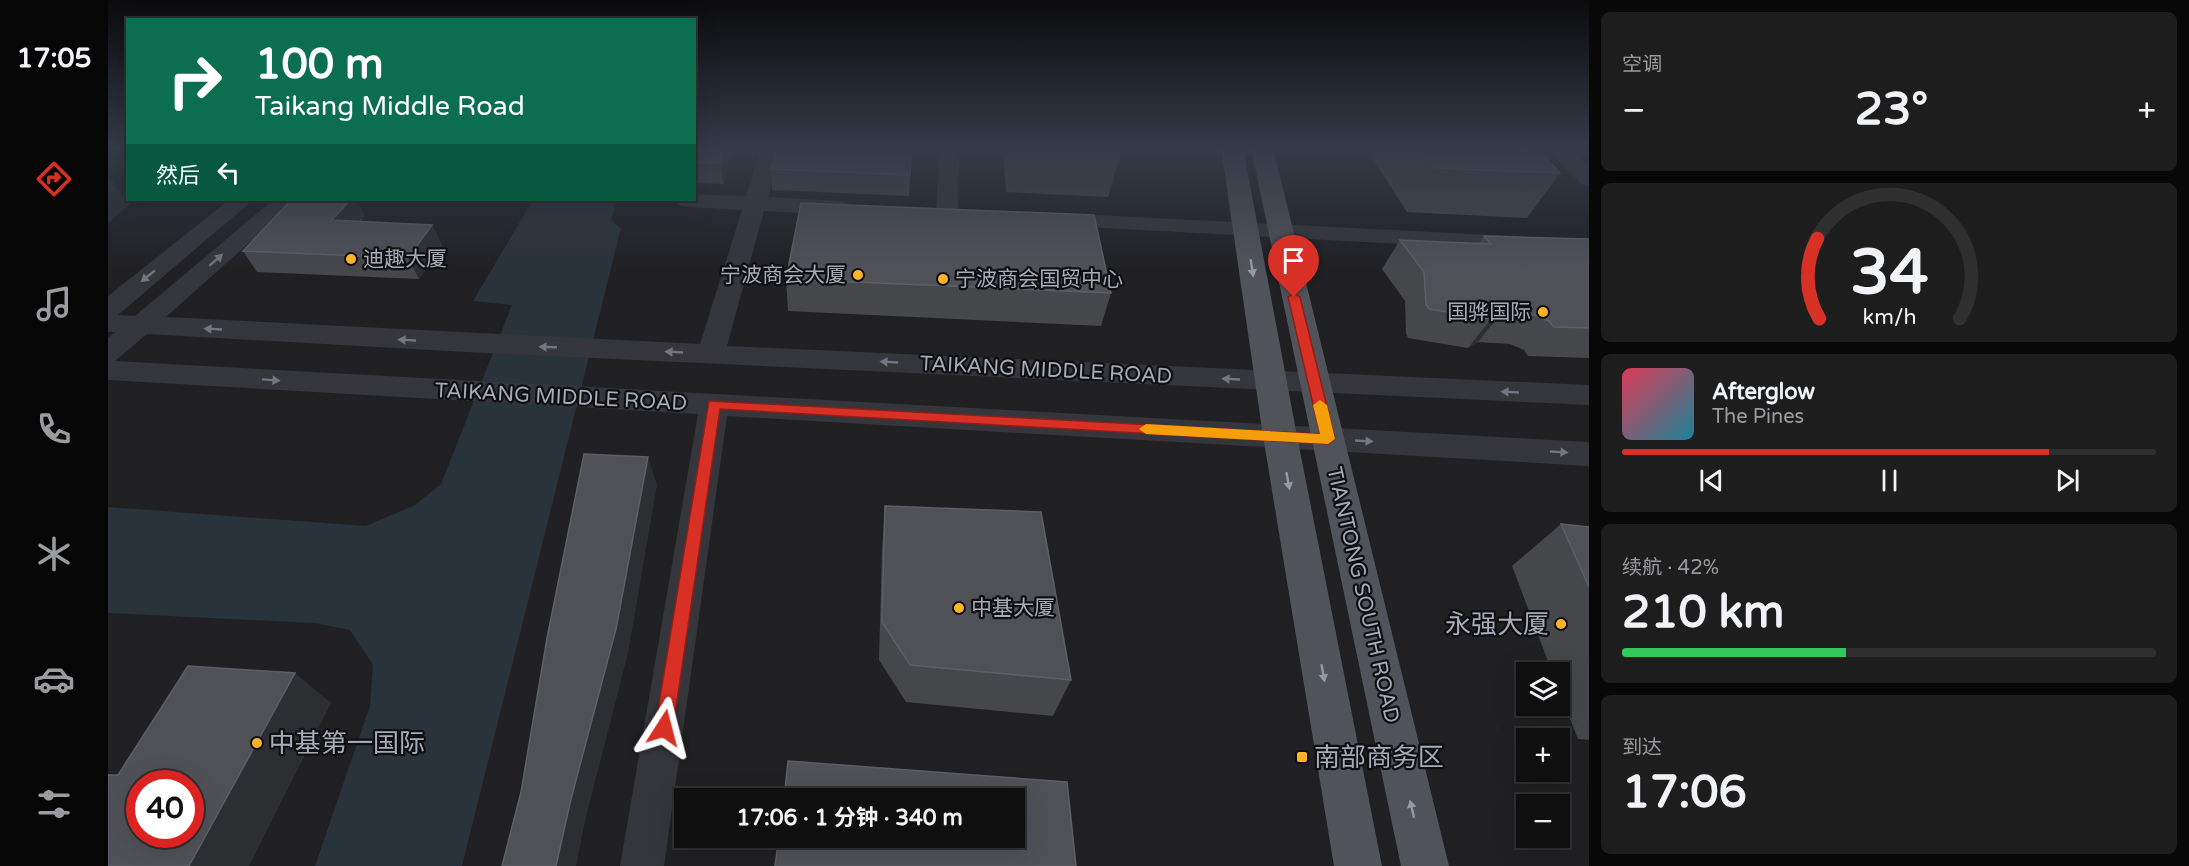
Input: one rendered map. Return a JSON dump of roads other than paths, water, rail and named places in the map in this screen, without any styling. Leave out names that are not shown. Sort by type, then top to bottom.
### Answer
[{"type":"main road","name":"TIANTONG SOUTH ROAD","points":[[1246,188],[1315,382],[1425,866]]},
{"type":"main road","name":"TIANTONG SOUTH ROAD","points":[[1262,188],[1262,232],[1270,380],[1358,866]]},
{"type":"street","points":[[711,354],[760,188]]},
{"type":"street","points":[[948,188],[948,214]]},
{"type":"street","points":[[108,309],[241,201]]},
{"type":"street","points":[[108,353],[285,201]]},
{"type":"street","points":[[696,201],[864,210]]},
{"type":"street","points":[[924,213],[971,216]]},
{"type":"street","points":[[1031,219],[1589,247]]},
{"type":"street","name":"TAIKANG MIDDLE ROAD","points":[[108,323],[466,343],[1589,395]]},
{"type":"street","name":"TAIKANG MIDDLE ROAD","points":[[108,370],[446,391],[1589,454]]},
{"type":"street","points":[[642,866],[714,404]]},
{"type":"place","name":"迪趣大厦","points":[[351,259]]},
{"type":"place","name":"宁波商会大厦","points":[[858,275]]},
{"type":"place","name":"宁波商会国贸中心","points":[[943,279]]},
{"type":"place","name":"国骅国际","points":[[1543,312]]},
{"type":"place","name":"中基大厦","points":[[959,608]]},
{"type":"place","name":"永强大厦","points":[[1561,624]]},
{"type":"place","name":"中基第一国际","points":[[257,743]]},
{"type":"place","name":"南部商务区","points":[[1302,757]]}]
